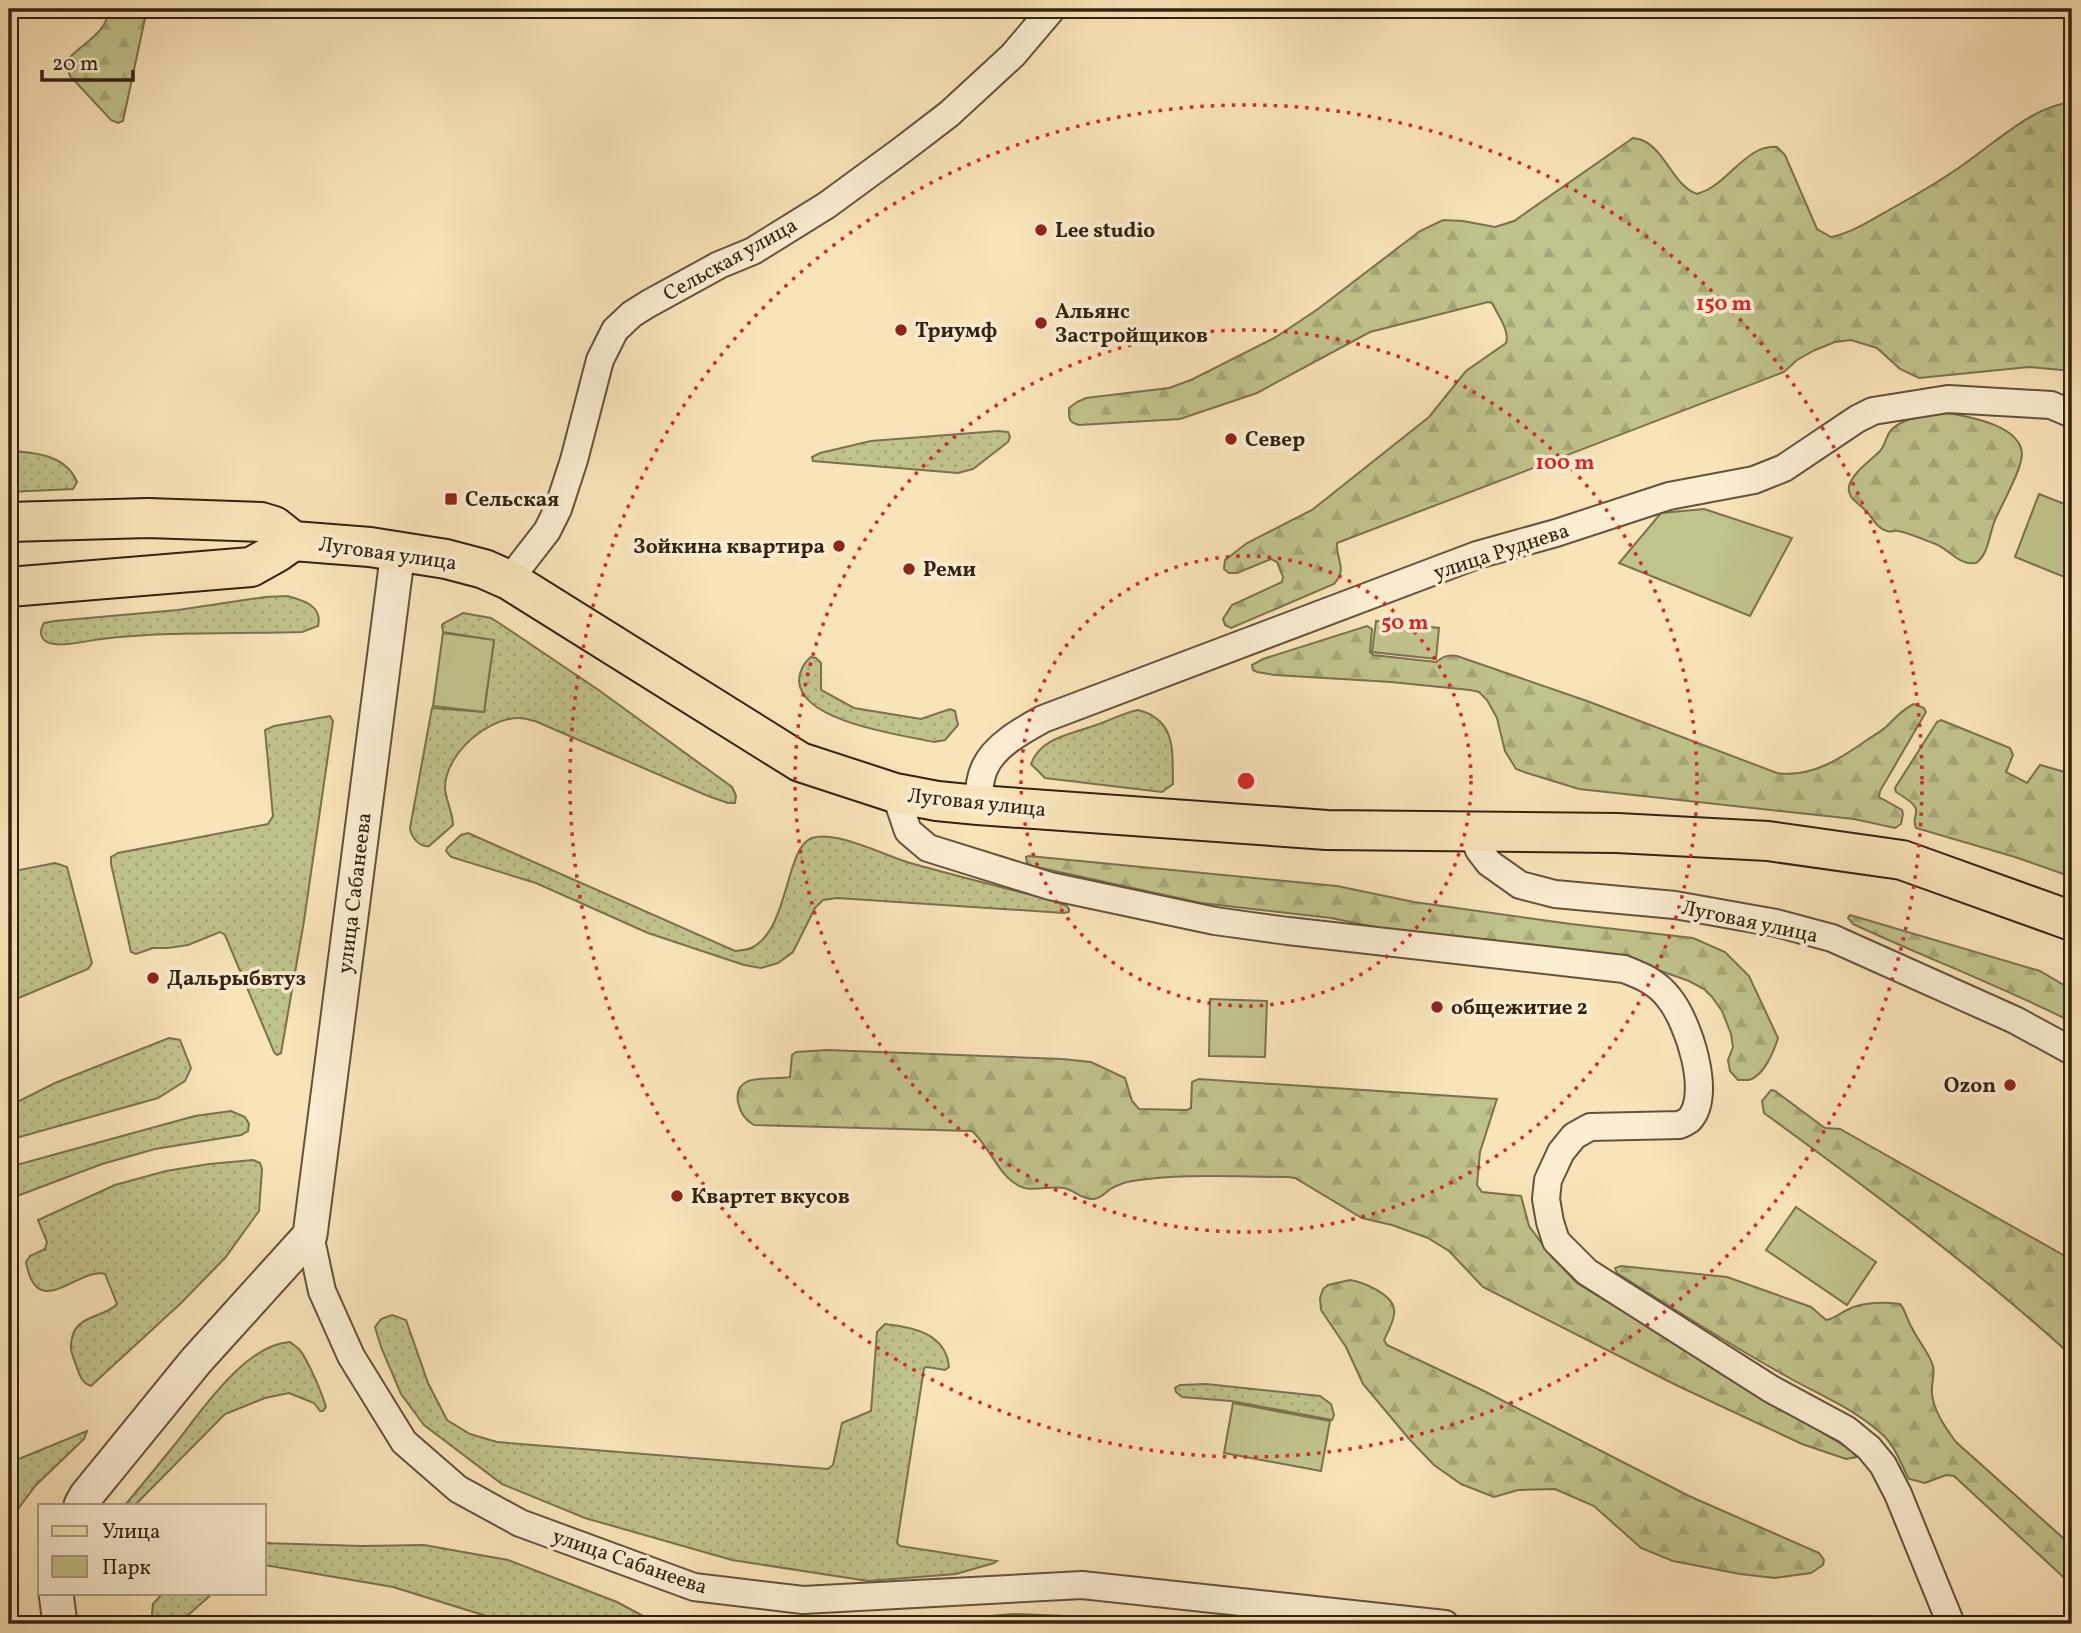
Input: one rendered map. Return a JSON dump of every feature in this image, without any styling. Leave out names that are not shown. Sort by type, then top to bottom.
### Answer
[{"type":"main road","name":"Луговая улица","points":[[9,522],[148,518],[261,522],[274,526],[293,541],[398,551],[484,569],[509,579],[800,762],[895,793],[978,805],[1327,830],[1617,833],[1768,841],[1902,860],[2072,921]]},
{"type":"main road","name":"Луговая улица","points":[[9,587],[251,567],[293,541]]},
{"type":"street","name":"Сельская улица","points":[[509,579],[547,531],[558,509],[574,460],[600,360],[615,330],[648,304],[719,265],[753,251],[849,190],[949,114],[1013,55],[1052,9]]},
{"type":"street","name":"улица Руднева","points":[[978,805],[981,777],[990,759],[1021,731],[1043,719],[1477,555],[1556,533],[1669,496],[1754,480],[1784,468],[1873,411],[1948,399],[2051,405],[2072,414]]},
{"type":"street","name":"улица Сабанеева","points":[[398,551],[310,1235],[323,1291],[351,1356],[404,1442],[458,1489],[520,1523],[695,1587],[803,1600],[1082,1585],[1445,1624]]},
{"type":"street","points":[[895,793],[908,831],[928,848],[1050,886],[1215,921],[1625,969],[1653,981],[1671,999],[1689,1035],[1697,1071],[1699,1096],[1696,1108],[1689,1120],[1680,1125],[1590,1127],[1574,1136],[1560,1152],[1548,1180],[1546,1199],[1556,1241],[1587,1272],[1771,1389],[1847,1430],[1869,1448],[1883,1465],[1898,1494],[1951,1624]]},
{"type":"street","name":"Луговая улица","points":[[1471,832],[1479,850],[1489,863],[1520,885],[1555,894],[1675,905],[1776,923],[1832,938],[2015,1020],[2072,1051]]},
{"type":"street","points":[[82,1504],[196,1361],[310,1235]]},
{"type":"street","points":[[57,1594],[60,1624]]},
{"type":"green space","points":[[109,9],[147,9],[123,121],[118,123],[111,120],[70,76],[65,63],[98,33]]},
{"type":"green space","points":[[2072,102],[2072,371],[2029,367],[1919,378],[1900,369],[1877,348],[1851,340],[1835,342],[1797,360],[1784,372],[1337,543],[1341,569],[1334,584],[1231,628],[1225,625],[1223,619],[1232,605],[1282,582],[1283,577],[1277,562],[1271,559],[1237,573],[1229,573],[1224,569],[1225,560],[1247,543],[1312,510],[1429,417],[1466,371],[1506,343],[1505,328],[1492,303],[1370,332],[1257,393],[1180,419],[1079,425],[1070,419],[1069,408],[1086,398],[1169,388],[1191,380],[1276,337],[1318,309],[1420,231],[1443,220],[1495,227],[1514,221],[1633,138],[1652,146],[1682,184],[1697,194],[1709,189],[1759,150],[1777,147],[1785,155],[1817,229],[1831,237],[1860,226],[1933,185],[2033,115]]},
{"type":"green space","points":[[1948,413],[1982,420],[2005,430],[2020,445],[2022,455],[1986,549],[1976,563],[1964,562],[1939,545],[1898,531],[1884,530],[1849,493],[1853,478],[1881,450],[1892,429],[1911,419]]},
{"type":"green space","points":[[1008,432],[1008,442],[973,469],[958,473],[813,461],[812,457],[871,441]]},
{"type":"green space","points":[[9,451],[39,454],[58,461],[72,473],[77,482],[73,489],[9,492]]},
{"type":"green space","points":[[2039,494],[2072,507],[2072,580],[2015,557]]},
{"type":"green space","points":[[1704,509],[1792,538],[1750,616],[1619,563],[1661,513]]},
{"type":"green space","points":[[287,596],[305,602],[315,609],[318,613],[318,626],[302,632],[151,635],[66,644],[47,642],[41,633],[44,623],[55,621],[178,610]]},
{"type":"green space","points":[[463,613],[491,618],[600,691],[732,787],[736,796],[735,803],[708,796],[535,721],[519,718],[494,724],[481,731],[460,751],[452,763],[445,788],[453,825],[429,846],[419,844],[410,828],[432,708],[484,712],[494,640],[443,632],[444,623]]},
{"type":"green space","points":[[1376,621],[1439,628],[1436,659],[1372,652]]},
{"type":"green space","points":[[1367,626],[1372,629],[1370,652],[1373,655],[1436,662],[1446,656],[1457,656],[1587,701],[1777,773],[1802,773],[1836,760],[1881,731],[1903,710],[1914,704],[1924,708],[1926,712],[1879,797],[1902,810],[1901,824],[1895,828],[1854,819],[1579,789],[1516,769],[1505,751],[1497,718],[1479,692],[1391,682],[1275,675],[1253,670],[1252,665],[1263,659]]},
{"type":"green space","points":[[443,633],[494,640],[484,712],[433,706]]},
{"type":"green space","points":[[811,657],[821,663],[821,690],[854,708],[921,719],[950,709],[955,711],[958,725],[945,740],[934,742],[878,730],[834,716],[816,707],[804,695],[799,678],[804,664]]},
{"type":"green space","points":[[1138,710],[1160,721],[1170,738],[1173,784],[1162,792],[1045,778],[1031,764],[1042,748],[1050,742]]},
{"type":"green space","points":[[330,716],[333,721],[304,921],[281,1053],[277,1055],[225,935],[220,932],[188,945],[153,948],[136,954],[131,952],[111,857],[118,853],[268,824],[273,816],[265,730]]},
{"type":"green space","points":[[1941,720],[2010,748],[2013,755],[2006,772],[2027,783],[2040,765],[2072,774],[2072,877],[1916,828],[1915,806],[1896,792],[1895,788],[1937,722]]},
{"type":"green space","points":[[468,833],[735,951],[751,948],[763,939],[780,908],[796,857],[803,845],[812,838],[822,836],[861,845],[910,863],[1051,900],[1067,906],[1069,912],[837,898],[823,900],[815,908],[793,952],[778,963],[761,968],[744,965],[648,933],[536,883],[451,857],[446,851],[447,848],[461,835]]},
{"type":"green space","points":[[1026,857],[1337,886],[1414,902],[1693,938],[1725,952],[1749,976],[1778,1038],[1771,1056],[1759,1074],[1749,1080],[1738,1080],[1730,1071],[1728,1060],[1733,1047],[1731,1034],[1722,1011],[1712,997],[1689,981],[1630,960],[1405,933],[1331,918],[1201,903],[1032,866],[1027,863]]},
{"type":"green space","points":[[55,863],[67,867],[92,963],[88,969],[9,1002],[9,872]]},
{"type":"green space","points":[[1850,915],[2040,971],[2072,990],[2072,1022],[1853,924],[1848,918]]},
{"type":"green space","points":[[1210,999],[1267,1001],[1265,1057],[1209,1056]]},
{"type":"green space","points":[[169,1038],[180,1040],[191,1068],[185,1081],[158,1098],[9,1140],[9,1106],[55,1083]]},
{"type":"green space","points":[[827,1050],[1091,1062],[1125,1078],[1132,1101],[1139,1109],[1191,1108],[1192,1082],[1199,1079],[1497,1099],[1480,1152],[1477,1185],[1482,1192],[1521,1196],[1529,1226],[1552,1257],[1577,1283],[1851,1450],[1857,1457],[1846,1459],[1802,1444],[1678,1386],[1483,1287],[1449,1251],[1428,1238],[1362,1218],[1295,1178],[1210,1176],[1151,1179],[1125,1183],[1090,1199],[1064,1188],[1021,1187],[1009,1179],[972,1131],[754,1125],[742,1113],[738,1102],[741,1086],[755,1079],[790,1077],[792,1055],[796,1052]]},
{"type":"green space","points":[[1771,1090],[1825,1128],[1840,1129],[2072,1260],[2072,1356],[1960,1261],[1764,1113],[1762,1101]]},
{"type":"green space","points":[[231,1111],[245,1117],[249,1124],[248,1131],[241,1135],[155,1149],[102,1164],[9,1199],[9,1167],[195,1116]]},
{"type":"green space","points":[[253,1160],[260,1163],[262,1169],[259,1211],[225,1258],[180,1304],[91,1386],[85,1383],[72,1353],[73,1334],[81,1323],[117,1304],[105,1274],[83,1277],[49,1291],[39,1289],[31,1280],[26,1262],[30,1256],[45,1249],[47,1242],[38,1220],[115,1185],[166,1171]]},
{"type":"green space","points":[[1796,1207],[1876,1262],[1847,1305],[1766,1250]]},
{"type":"green space","points":[[1621,1266],[1727,1277],[1811,1307],[1826,1320],[1859,1305],[1900,1304],[1931,1361],[1933,1399],[1944,1425],[1956,1442],[2072,1546],[2072,1585],[1954,1476],[1946,1475],[1925,1483],[1909,1479],[1896,1452],[1874,1427],[1743,1351],[1617,1273],[1615,1268]]},
{"type":"green space","points":[[1350,1280],[1376,1290],[1392,1304],[1394,1317],[1384,1340],[1387,1345],[1484,1391],[1689,1496],[1819,1553],[1824,1560],[1823,1565],[1811,1573],[1775,1578],[1673,1561],[1641,1548],[1594,1506],[1555,1489],[1518,1490],[1494,1497],[1461,1484],[1434,1465],[1363,1384],[1346,1347],[1321,1310],[1320,1298],[1323,1289],[1328,1285]]},
{"type":"green space","points":[[392,1315],[406,1320],[428,1383],[447,1420],[470,1434],[497,1442],[828,1469],[833,1465],[842,1423],[871,1411],[877,1332],[885,1324],[926,1334],[942,1346],[949,1367],[945,1370],[924,1368],[897,1543],[900,1546],[997,1561],[956,1574],[868,1581],[732,1560],[585,1518],[502,1484],[424,1425],[401,1394],[375,1327],[381,1319]]},
{"type":"green space","points":[[290,1342],[299,1349],[318,1385],[326,1407],[323,1411],[314,1403],[289,1393],[265,1398],[225,1414],[136,1504],[126,1504],[226,1381],[257,1354]]},
{"type":"green space","points":[[1206,1384],[1320,1396],[1331,1404],[1334,1415],[1332,1420],[1231,1401],[1182,1397],[1175,1388],[1180,1385]]},
{"type":"green space","points":[[1233,1403],[1330,1421],[1321,1471],[1224,1453]]},
{"type":"green space","points":[[87,1431],[84,1439],[36,1485],[9,1521],[9,1463]]},
{"type":"green space","points":[[266,1543],[424,1545],[508,1560],[617,1602],[658,1624],[512,1624],[393,1587],[266,1565]]},
{"type":"green space","points":[[162,1594],[212,1594],[178,1624],[151,1624],[153,1604]]},
{"type":"green space","points":[[1013,1614],[1092,1617],[1138,1624],[924,1624]]},
{"type":"place","name":"Lee studio","points":[[1041,230]]},
{"type":"place","name":"Альянс Застройщиков","points":[[1041,323]]},
{"type":"place","name":"Триумф","points":[[901,330]]},
{"type":"place","name":"Север","points":[[1231,439]]},
{"type":"place","name":"Сельская","points":[[451,499]]},
{"type":"place","name":"Зойкина квартира","points":[[839,546]]},
{"type":"place","name":"Реми","points":[[909,569]]},
{"type":"place","name":"Дальрыбвтуз","points":[[153,978]]},
{"type":"place","name":"общежитие 2","points":[[1437,1007]]},
{"type":"place","name":"Ozon","points":[[2010,1085]]},
{"type":"place","name":"Квартет вкусов","points":[[677,1196]]}]
